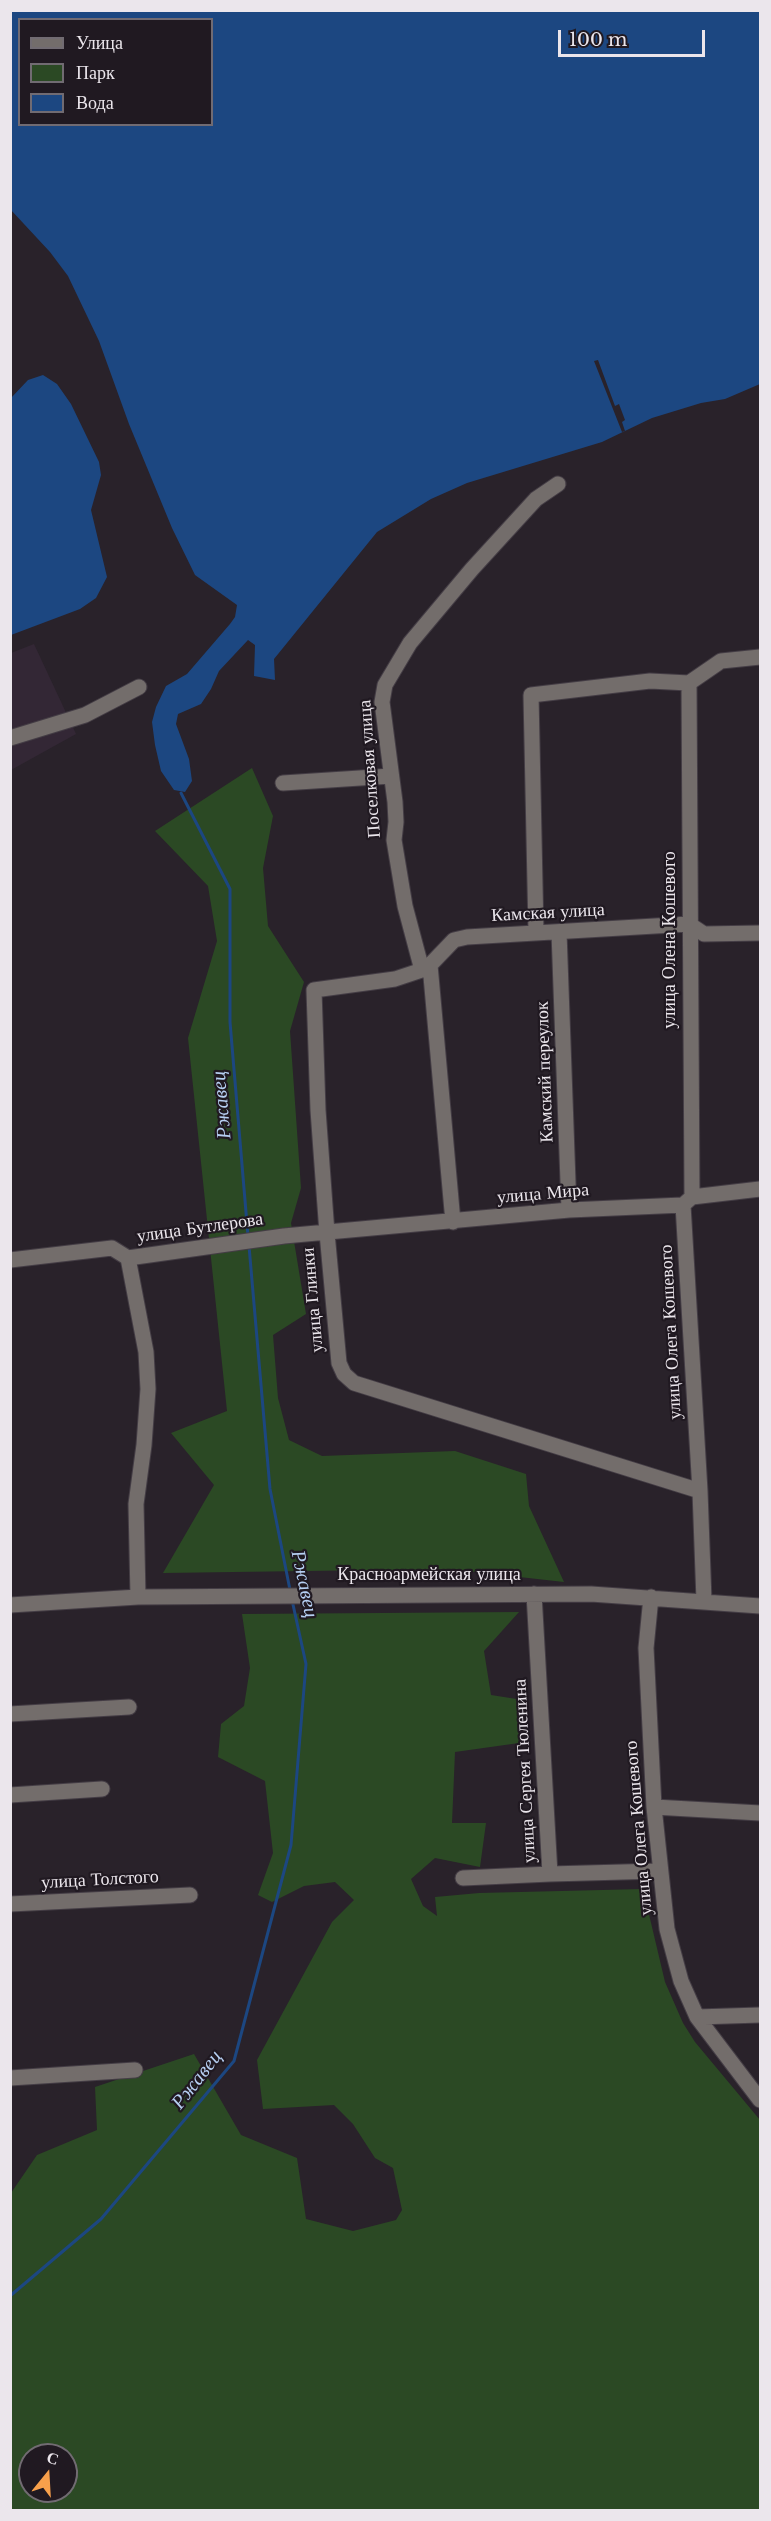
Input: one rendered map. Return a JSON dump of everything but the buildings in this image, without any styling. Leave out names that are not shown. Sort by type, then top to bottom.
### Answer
[{"type":"street","name":"Поселковая улица","points":[[453,1222],[426,968],[405,906],[394,840],[396,822],[382,702],[393,670],[410,644],[513,522],[536,499],[558,484]]},
{"type":"street","points":[[536,932],[531,695],[650,681],[689,683],[721,661],[760,657]]},
{"type":"street","name":"улица Олена Кошевого","points":[[688,1201],[689,683]]},
{"type":"street","points":[[10,738],[85,715],[139,687]]},
{"type":"street","points":[[283,783],[391,776]]},
{"type":"street","points":[[689,924],[704,934],[760,933]]},
{"type":"street","name":"Камская улица","points":[[426,968],[454,940],[467,937],[689,924]]},
{"type":"street","name":"Камский переулок","points":[[559,932],[569,1210]]},
{"type":"street","name":"улица Глинки","points":[[426,968],[395,979],[314,990],[318,1110],[327,1233],[339,1363],[344,1374],[354,1383],[700,1491]]},
{"type":"street","name":"улица Мира","points":[[327,1233],[688,1201],[760,1189]]},
{"type":"street","name":"улица Олега Кошевого","points":[[688,1201],[704,1600]]},
{"type":"street","name":"улица Бутлерова","points":[[10,1260],[112,1248],[128,1258],[284,1236],[327,1233]]},
{"type":"street","points":[[128,1258],[146,1352],[148,1389],[141,1474],[136,1504],[138,1597]]},
{"type":"street","name":"Красноармейская улица","points":[[10,1605],[138,1597],[534,1594],[651,1597],[760,1606]]},
{"type":"street","name":"улица Сергея Тюленина","points":[[534,1594],[550,1874],[659,1871]]},
{"type":"street","name":"улица Олега Кошевого","points":[[651,1597],[646,1648],[654,1807],[659,1871],[667,1929],[681,1981],[697,2017],[760,2100]]},
{"type":"street","points":[[10,1714],[129,1707]]},
{"type":"street","points":[[10,1795],[102,1789]]},
{"type":"street","points":[[654,1807],[760,1813]]},
{"type":"street","points":[[463,1878],[550,1874]]},
{"type":"street","name":"улица Толстого","points":[[10,1904],[190,1895]]},
{"type":"street","points":[[697,2017],[760,2014]]},
{"type":"street","points":[[10,2078],[135,2070]]},
{"type":"shaded area","points":[[34,644],[76,734],[11,770],[11,653]]},
{"type":"green space","points":[[252,768],[273,816],[263,868],[268,926],[304,982],[290,1031],[301,1188],[291,1223],[306,1314],[273,1335],[278,1398],[289,1440],[322,1456],[455,1451],[526,1474],[529,1506],[564,1582],[448,1569],[163,1573],[214,1485],[171,1433],[227,1411],[188,1038],[217,941],[208,886],[155,831]]},
{"type":"green space","points":[[519,1612],[484,1651],[491,1695],[523,1700],[519,1743],[455,1752],[452,1823],[486,1823],[480,1867],[435,1858],[411,1879],[423,1906],[437,1916],[435,1897],[479,1893],[643,1889],[665,1982],[683,2023],[695,2042],[760,2120],[760,2510],[11,2510],[11,2193],[37,2155],[97,2130],[95,2087],[194,2054],[241,2135],[297,2158],[306,2219],[353,2231],[396,2220],[402,2210],[393,2168],[375,2158],[353,2124],[334,2105],[263,2109],[257,2060],[332,1922],[354,1900],[335,1882],[304,1886],[272,1902],[258,1895],[273,1853],[265,1781],[218,1757],[221,1724],[244,1706],[250,1668],[242,1614]]},
{"type":"water","points":[[10,11],[760,11],[760,384],[725,399],[701,403],[652,418],[602,442],[467,483],[431,499],[377,532],[274,659],[275,680],[254,676],[255,645],[248,640],[219,671],[201,704],[178,714],[176,724],[189,759],[192,781],[185,792],[174,790],[161,771],[152,722],[156,707],[166,686],[187,674],[230,624],[235,617],[237,605],[195,575],[172,528],[129,424],[99,341],[68,276],[50,252],[11,210]]},
{"type":"water","points":[[43,375],[57,384],[71,404],[99,462],[101,475],[91,510],[107,577],[96,598],[80,609],[11,635],[11,398],[28,380]]},
{"type":"pier","points":[[598,360],[615,406],[619,404],[625,420],[622,422],[625,431],[622,432],[594,361]]},
{"type":"waterway","name":"Ржавец","points":[[181,793],[230,889],[230,1022],[248,1236]]},
{"type":"waterway","name":"Ржавец","points":[[249,1246],[270,1489],[290,1590]]},
{"type":"waterway","name":"Ржавец","points":[[10,2296],[101,2219],[234,2061],[291,1845],[306,1664],[292,1600]]}]
